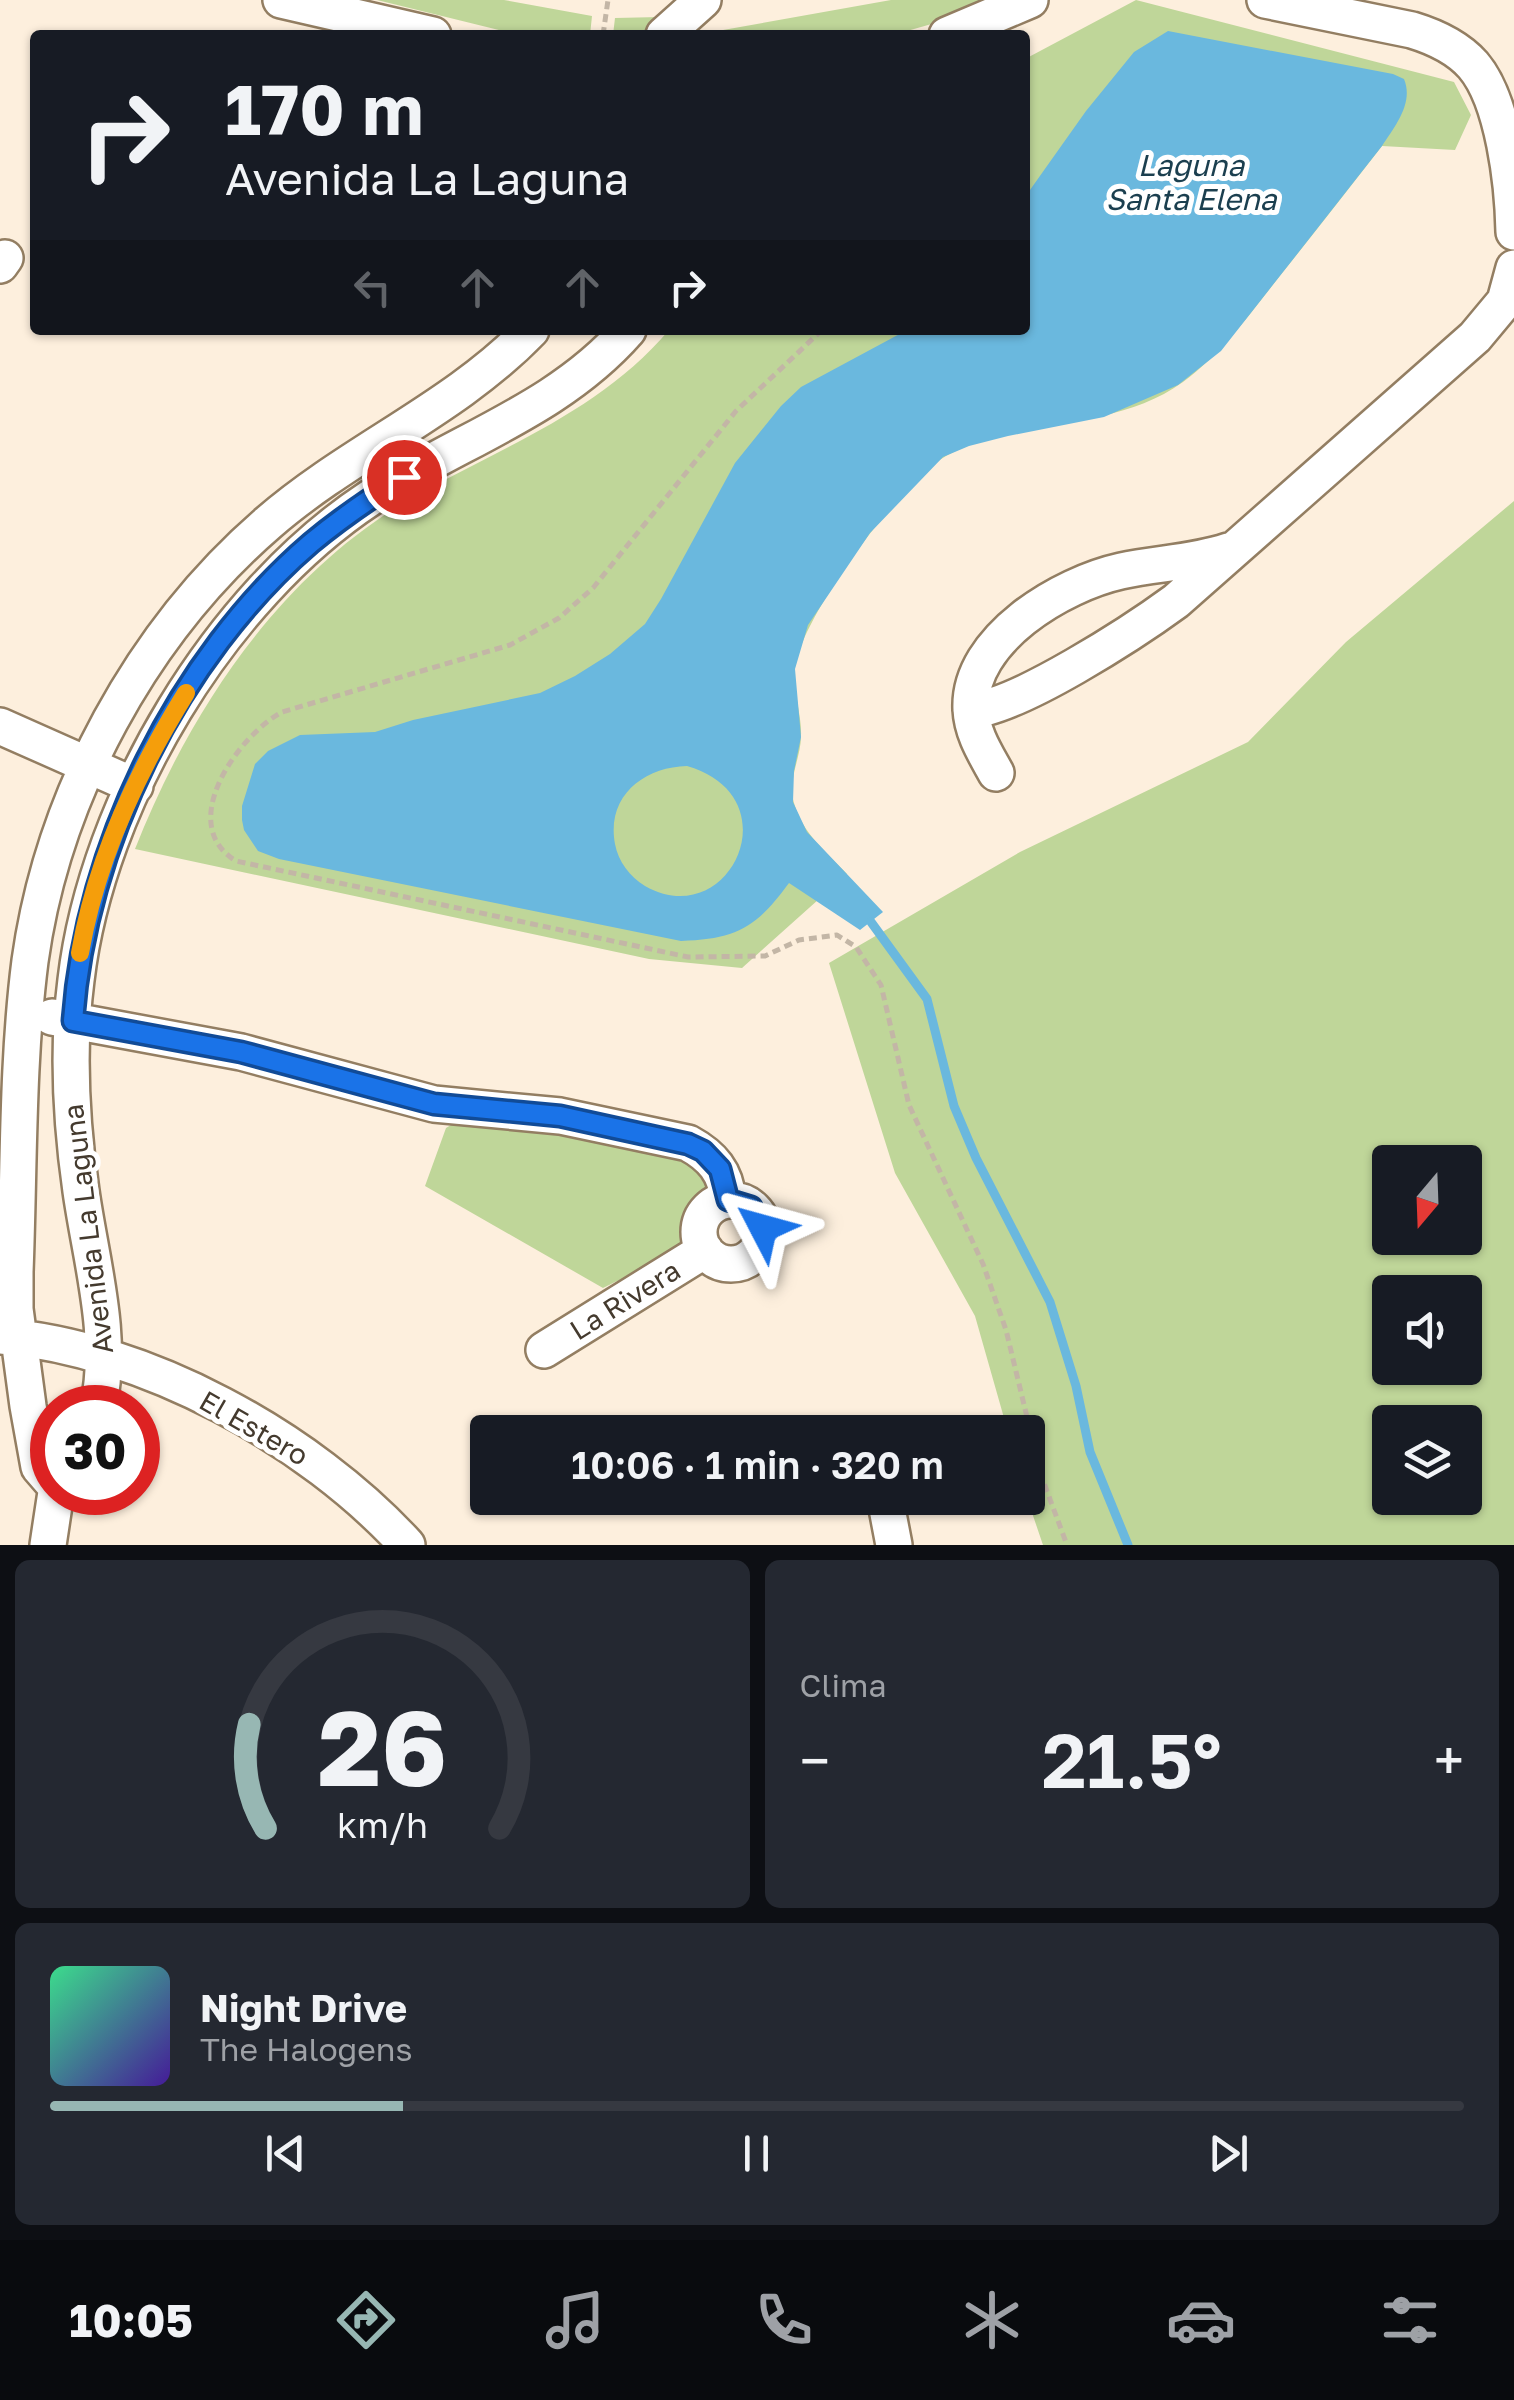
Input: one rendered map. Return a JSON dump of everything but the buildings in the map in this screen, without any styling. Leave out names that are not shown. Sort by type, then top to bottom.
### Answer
[{"type":"street","points":[[281,0],[411,30]]},
{"type":"street","points":[[669,30],[702,0]]},
{"type":"street","points":[[959,30],[1030,0]]},
{"type":"street","points":[[1265,0],[1412,30],[1433,36],[1465,57],[1476,69],[1500,126],[1514,232]]},
{"type":"street","points":[[971,710],[1007,701],[1121,638],[1176,601],[1475,337],[1505,301],[1514,268]]},
{"type":"street","name":"Avenida La Laguna","points":[[30,1428],[9,1336],[25,1012],[30,960],[48,878],[89,765],[154,652],[239,550],[309,490],[482,376],[526,335]]},
{"type":"street","name":"Avenida La Laguna","points":[[101,1385],[105,1358],[75,1151],[73,1021],[78,966],[93,900],[135,786],[173,714],[228,630],[309,544],[404,477],[555,396],[623,335]]},
{"type":"street","points":[[996,773],[980,746],[971,710],[974,686],[985,662],[1010,630],[1040,604],[1092,579],[1122,570],[1194,561],[1234,549]]},
{"type":"street","points":[[0,726],[135,786]]},
{"type":"street","points":[[25,1012],[254,1055],[434,1104],[560,1116],[678,1141],[703,1151],[714,1161],[724,1178],[728,1200]]},
{"type":"street","points":[[728,1200],[744,1203],[756,1213],[763,1228],[760,1244],[750,1257],[736,1264],[719,1262],[705,1250],[699,1233],[702,1220],[714,1205],[728,1200]]},
{"type":"street","name":"La Rivera","points":[[544,1350],[705,1250]]},
{"type":"street","name":"El Estero","points":[[9,1336],[105,1358],[206,1398],[280,1439],[359,1498],[407,1545]]},
{"type":"street","points":[[48,1545],[53,1515]]},
{"type":"street","points":[[888,1515],[894,1545]]},
{"type":"path","points":[[604,30],[608,0]]},
{"type":"path","points":[[817,335],[736,411],[607,571],[568,610],[510,645],[269,719],[244,741],[217,788],[210,820],[222,853],[236,861],[688,957],[765,956],[799,940],[836,936],[856,947],[881,985],[909,1105],[983,1264],[1006,1330],[1040,1475],[1067,1545]]},
{"type":"green space","points":[[377,0],[504,0],[592,16],[591,30],[499,30]]},
{"type":"green space","points":[[891,0],[992,0],[910,30],[723,30]]},
{"type":"green space","points":[[1136,0],[1454,82],[1471,115],[1455,150],[1382,146],[1234,333],[1183,382],[1126,409],[974,443],[927,470],[880,521],[833,586],[801,646],[795,668],[801,736],[792,786],[794,803],[809,833],[847,874],[742,968],[649,959],[135,849],[184,744],[213,695],[246,647],[324,562],[368,526],[417,495],[583,404],[614,382],[664,335],[1030,335],[1030,56]]},
{"type":"green space","points":[[660,17],[648,30],[614,30],[615,18]]},
{"type":"green space","points":[[1514,501],[1514,1545],[1043,1545],[1033,1515],[1045,1515],[1045,1415],[1003,1415],[975,1316],[895,1173],[829,963],[1020,852],[1248,742],[1346,642]]},
{"type":"green space","points":[[459,1120],[656,1145],[685,1161],[706,1186],[679,1245],[603,1288],[425,1186],[446,1128]]},
{"type":"water","name":"Laguna Santa Elena","points":[[1168,31],[1393,74],[1404,79],[1407,97],[1402,114],[1382,146],[1221,351],[1178,385],[1104,417],[1008,436],[943,457],[870,533],[808,625],[795,669],[801,737],[793,802],[807,832],[883,912],[860,930],[789,883],[766,911],[744,928],[717,937],[681,941],[279,859],[258,851],[244,830],[242,806],[255,764],[268,751],[300,735],[375,732],[540,693],[610,654],[645,624],[735,463],[801,387],[898,335],[1030,335],[1030,190],[1134,52]],"holes":[[[687,766],[719,782],[737,805],[743,830],[738,856],[723,877],[702,892],[675,896],[645,886],[634,878],[619,856],[614,827],[622,798],[643,778],[656,772]]]},
{"type":"waterway","points":[[871,922],[927,999],[954,1106],[976,1158],[1050,1302],[1076,1386],[1090,1452],[1128,1545]]},
{"type":"slow traffic","points":[[80,953],[93,900],[119,825],[153,750],[186,693]]},
{"type":"route","points":[[404,477],[309,544],[254,599],[216,647],[173,714],[135,786],[105,862],[83,938],[73,1021],[241,1052],[434,1104],[586,1120],[688,1144],[714,1161],[724,1178],[728,1200],[751,1207],[763,1228]]}]
